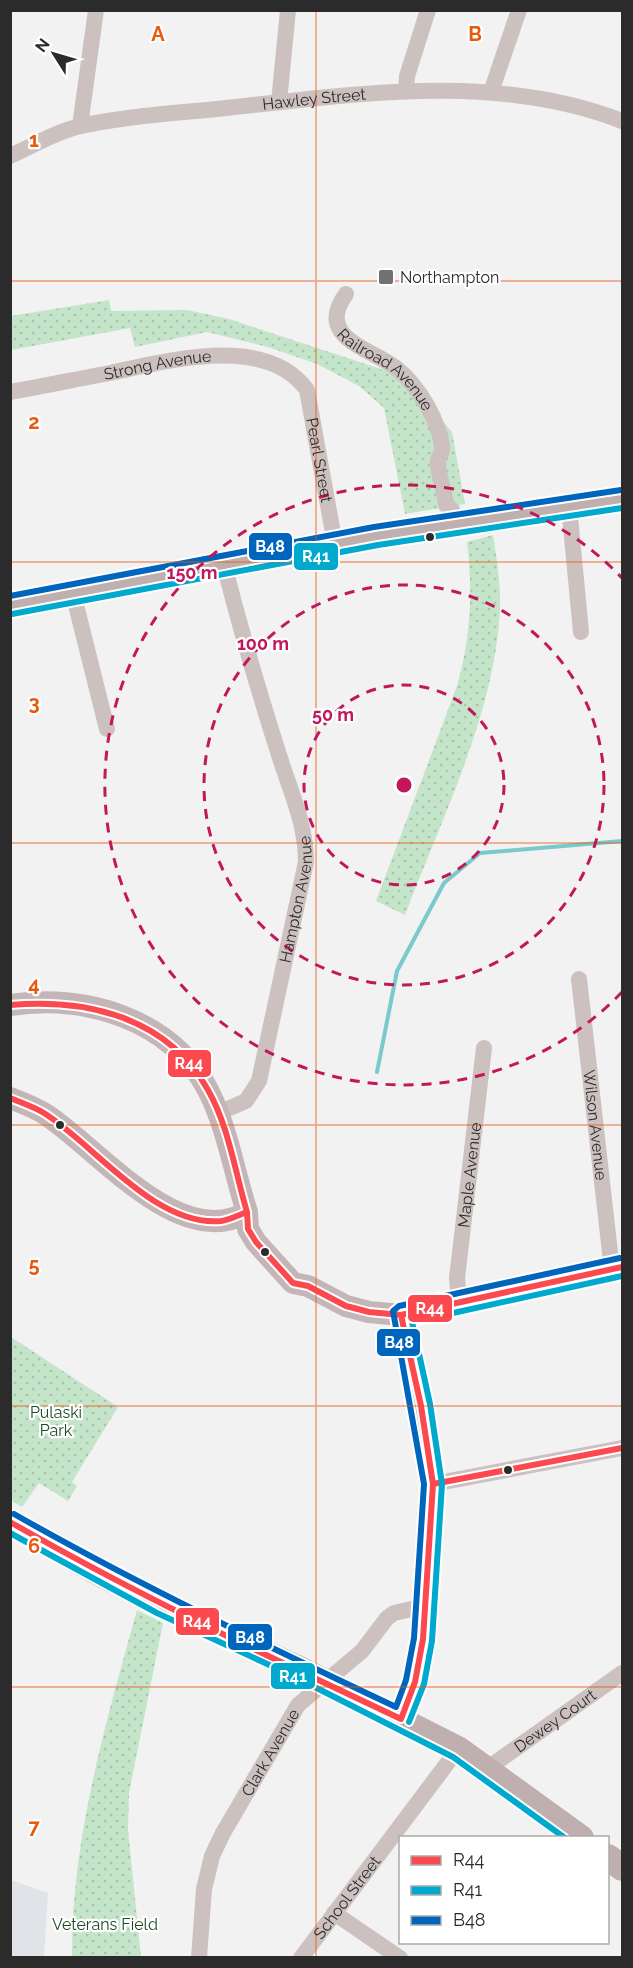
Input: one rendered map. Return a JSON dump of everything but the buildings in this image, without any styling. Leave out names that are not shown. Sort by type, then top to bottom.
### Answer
[{"type":"main road","points":[[10,605],[335,544],[454,517],[622,499]]},
{"type":"main road","points":[[10,1522],[99,1573],[161,1605],[295,1667],[459,1749],[578,1836]]},
{"type":"main road","points":[[609,1858],[622,1868]]},
{"type":"street","points":[[80,126],[96,10]]},
{"type":"street","points":[[279,102],[288,10]]},
{"type":"street","points":[[406,91],[407,76],[428,10]]},
{"type":"street","points":[[490,92],[519,10]]},
{"type":"street","name":"Hawley Street","points":[[10,156],[80,126],[279,102],[406,91],[490,92],[559,103],[622,122]]},
{"type":"street","name":"Railroad Avenue","points":[[346,294],[338,313],[339,329],[354,344],[396,368],[412,384],[432,415],[442,450],[438,460],[446,506],[454,517]]},
{"type":"street","name":"Strong Avenue","points":[[10,392],[209,355],[228,355],[272,364],[300,381]]},
{"type":"street","name":"Pearl Street","points":[[300,381],[310,398],[335,544]]},
{"type":"street","points":[[569,506],[581,632]]},
{"type":"street","name":"Hampton Avenue","points":[[218,1113],[246,1101],[259,1081],[306,862],[294,796],[263,704],[224,564]]},
{"type":"street","points":[[73,594],[107,729]]},
{"type":"street","name":"Wilson Avenue","points":[[579,979],[617,1268]]},
{"type":"street","points":[[10,1005],[90,1007],[144,1025],[168,1040],[185,1057],[204,1084],[218,1113],[247,1212],[248,1229],[264,1253],[293,1283],[308,1286],[346,1306],[369,1312],[401,1315],[617,1268]]},
{"type":"street","name":"Maple Avenue","points":[[459,1302],[457,1278],[484,1047]]},
{"type":"street","points":[[10,1098],[50,1117],[135,1185],[181,1215],[212,1222],[236,1219],[247,1212]]},
{"type":"street","points":[[401,1315],[421,1406],[433,1484],[419,1663],[401,1719]]},
{"type":"street","points":[[433,1484],[622,1448]]},
{"type":"street","name":"Clark Avenue","points":[[199,1958],[204,1889],[212,1856],[228,1823],[298,1705],[362,1651],[387,1618],[394,1613],[425,1606]]},
{"type":"street","name":"Dewey Court","points":[[488,1768],[622,1673]]},
{"type":"street","name":"School Street","points":[[301,1958],[459,1749]]},
{"type":"street","points":[[334,1913],[400,1958]]},
{"type":"shaded area","points":[[11,1880],[48,1893],[44,1957],[11,1957]]},
{"type":"green space","points":[[109,300],[111,311],[187,310],[229,319],[387,371],[428,404],[452,432],[465,504],[405,514],[384,408],[359,386],[317,364],[268,347],[207,332],[135,347],[130,328],[11,350],[11,316]]},
{"type":"green space","points":[[493,535],[500,612],[496,651],[488,689],[464,766],[405,915],[376,901],[462,668],[470,614],[467,542]]},
{"type":"green space","name":"Pulaski Park","points":[[11,1337],[118,1407],[72,1482],[77,1486],[68,1501],[39,1483],[22,1507],[11,1500]]},
{"type":"green space","name":"Veterans Field","points":[[137,1610],[163,1623],[129,1793],[128,1830],[141,1957],[72,1957],[77,1869],[92,1782]]},
{"type":"waterway","points":[[377,1072],[397,971],[444,883],[480,853],[622,841]]},
{"type":"transit line","name":"B48","points":[[10,596],[374,527],[621,490]]},
{"type":"transit line","name":"R41","points":[[12,614],[378,545],[622,508]]},
{"type":"transit line","name":"R44","points":[[10,1005],[68,1005],[96,1010],[123,1018],[171,1045],[191,1065],[215,1104],[231,1150],[247,1212],[248,1229],[256,1242],[293,1283],[308,1286],[346,1306],[369,1312],[401,1315],[622,1267]]},
{"type":"transit line","name":"R44","points":[[10,1098],[44,1113],[149,1198],[173,1211],[197,1219],[221,1221],[247,1212]]},
{"type":"transit line","name":"B48","points":[[14,1514],[251,1638],[396,1707],[406,1680],[414,1638],[424,1484],[393,1311],[399,1306],[620,1258]]},
{"type":"transit line","name":"R41","points":[[409,1722],[424,1684],[432,1641],[442,1484],[430,1404],[412,1322],[622,1276]]},
{"type":"transit line","name":"R44","points":[[10,1522],[155,1600],[401,1719],[415,1682],[423,1639],[433,1484],[421,1406],[401,1315]]},
{"type":"transit line","name":"R44","points":[[433,1484],[622,1448]]},
{"type":"transit line","name":"R41","points":[[10,1533],[157,1613],[291,1675],[453,1757],[562,1836]]},
{"type":"place","name":"Northampton","points":[[386,277]]}]
